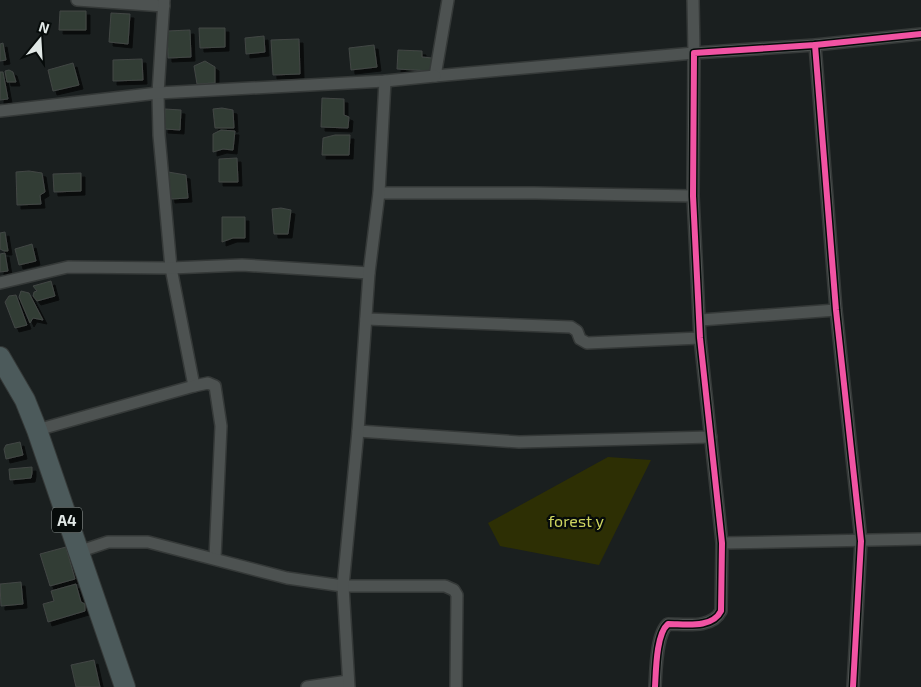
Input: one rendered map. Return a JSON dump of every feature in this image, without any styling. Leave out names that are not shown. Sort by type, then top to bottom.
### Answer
[{"type":"highway","name":"A4","points":[[0,357],[26,400],[125,687]]},
{"type":"street","points":[[77,0],[164,3],[158,93],[159,135],[171,268],[194,386]]},
{"type":"street","points":[[435,76],[448,0]]},
{"type":"street","points":[[655,687],[660,639],[665,626],[668,624],[701,624],[721,611],[722,543],[700,338],[701,320],[693,196],[693,0]]},
{"type":"street","points":[[0,111],[158,93],[386,81],[694,53],[815,45],[921,34]]},
{"type":"street","points":[[815,45],[836,310],[861,541],[853,687]]},
{"type":"street","points":[[307,687],[348,684],[343,586],[358,431],[369,273],[379,193],[386,81]]},
{"type":"street","points":[[379,193],[693,196]]},
{"type":"street","points":[[0,283],[68,267],[171,268],[242,265],[369,273]]},
{"type":"street","points":[[701,320],[836,310]]},
{"type":"street","points":[[366,319],[571,326],[577,331],[580,339],[587,343],[700,338]]},
{"type":"street","points":[[37,430],[194,386],[208,384],[215,386],[221,426],[215,558]]},
{"type":"street","points":[[358,431],[519,442],[711,437]]},
{"type":"street","points":[[722,543],[921,539]]},
{"type":"street","points":[[78,552],[108,542],[148,542],[287,578],[343,586],[445,586],[454,590],[457,595],[456,687]]},
{"type":"green space","name":"forest y","points":[[608,457],[651,460],[599,565],[500,546],[488,523]]},
{"type":"building","points":[[60,11],[86,11],[86,30],[59,30]]},
{"type":"building","points":[[111,13],[130,14],[128,44],[109,42]]},
{"type":"building","points":[[199,28],[225,28],[225,47],[200,48]]},
{"type":"building","points":[[190,30],[191,57],[168,58],[167,31]]},
{"type":"building","points":[[264,36],[265,52],[246,54],[245,38]]},
{"type":"building","points":[[299,39],[300,74],[273,75],[271,40]]},
{"type":"building","points":[[3,43],[6,60],[0,61],[0,44]]},
{"type":"building","points":[[374,45],[377,67],[351,70],[349,48]]},
{"type":"building","points":[[398,50],[422,51],[422,57],[432,58],[431,71],[397,69]]},
{"type":"building","points":[[142,59],[143,80],[113,81],[113,60]]},
{"type":"building","points":[[205,61],[215,67],[215,83],[197,84],[194,66]]},
{"type":"building","points":[[73,63],[79,85],[53,91],[48,70]]},
{"type":"building","points":[[5,71],[13,72],[16,82],[7,82]]},
{"type":"building","points":[[0,72],[3,72],[8,99],[0,100]]},
{"type":"building","points":[[322,98],[344,99],[344,115],[349,117],[348,128],[321,127]]},
{"type":"building","points":[[165,109],[181,110],[180,130],[164,129]]},
{"type":"building","points":[[213,109],[233,110],[234,128],[215,128]]},
{"type":"building","points":[[221,130],[235,131],[233,150],[223,149],[213,152],[213,134]]},
{"type":"building","points":[[335,135],[350,135],[349,155],[322,155],[323,138]]},
{"type":"building","points":[[237,158],[238,182],[219,182],[219,159]]},
{"type":"building","points":[[16,172],[42,173],[45,192],[40,195],[41,204],[17,205]]},
{"type":"building","points":[[168,172],[186,175],[188,198],[171,199]]},
{"type":"building","points":[[81,173],[81,191],[54,192],[53,174]]},
{"type":"building","points":[[272,209],[291,210],[288,234],[274,234]]},
{"type":"building","points":[[222,217],[245,217],[245,238],[233,238],[222,242]]},
{"type":"building","points":[[5,232],[8,251],[0,249],[0,233]]},
{"type":"building","points":[[32,244],[36,261],[19,265],[15,249]]},
{"type":"building","points":[[5,253],[8,271],[0,272],[0,254]]},
{"type":"building","points":[[51,281],[55,296],[37,301],[33,296],[34,292],[37,291],[33,286]]},
{"type":"building","points":[[21,291],[29,293],[43,320],[33,318],[30,323],[19,297]]},
{"type":"building","points":[[16,295],[27,325],[15,328],[5,302],[9,296]]},
{"type":"building","points":[[20,442],[23,455],[6,459],[4,449],[6,445]]},
{"type":"building","points":[[32,467],[31,478],[10,480],[9,469]]},
{"type":"building","points":[[66,547],[75,579],[50,586],[40,554]]},
{"type":"building","points":[[21,582],[23,604],[1,606],[0,584]]},
{"type":"building","points":[[76,584],[81,602],[85,604],[85,611],[48,622],[43,604],[54,601],[51,591]]},
{"type":"building","points":[[94,660],[100,687],[76,687],[71,665]]},
{"type":"cycle path","points":[[655,687],[659,644],[664,629],[668,624],[690,625],[705,623],[717,617],[721,611],[722,543],[700,338],[693,196],[694,53],[815,45],[921,34]]},
{"type":"cycle path","points":[[815,45],[836,310],[861,541],[853,687]]}]
